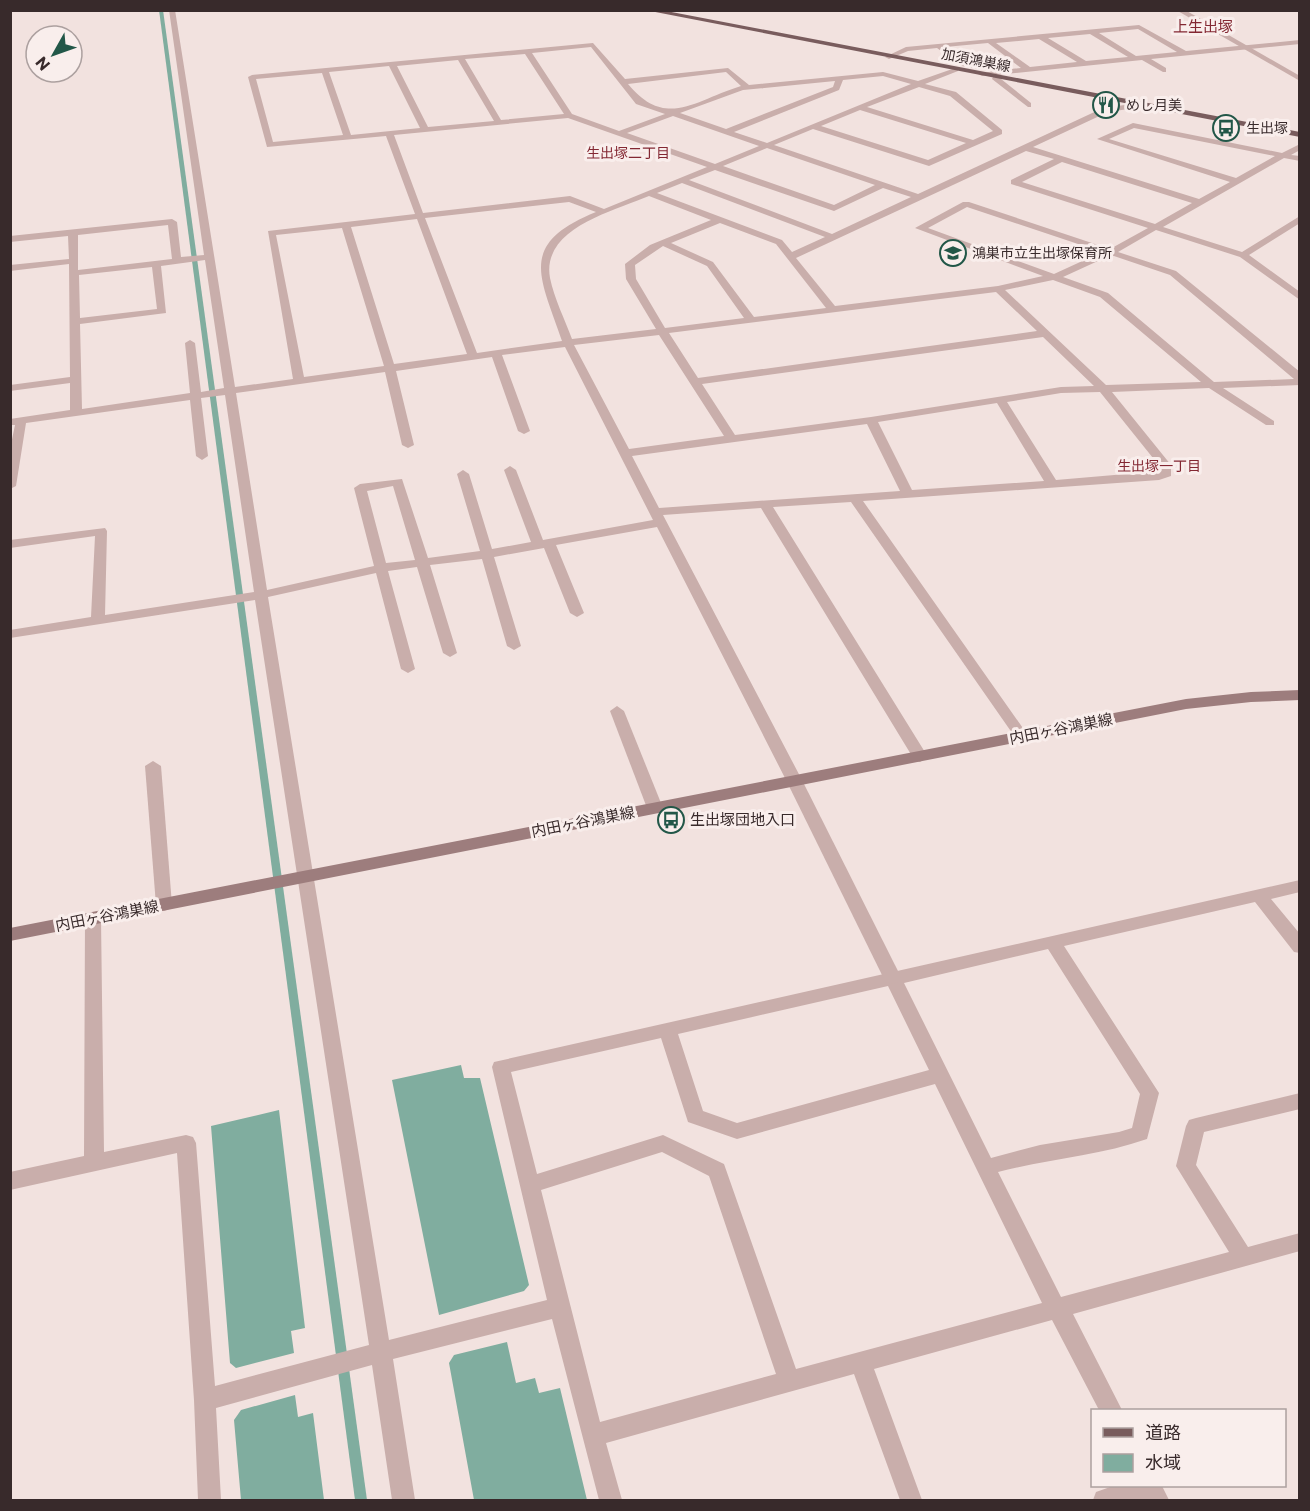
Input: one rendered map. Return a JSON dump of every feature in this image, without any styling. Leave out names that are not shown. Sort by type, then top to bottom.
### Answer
[{"type":"main road","name":"加須鴻巣線","points":[[648,10],[1299,135]]},
{"type":"main road","name":"内田ヶ谷鴻巣線","points":[[10,935],[1186,704],[1251,697],[1299,695]]},
{"type":"street","points":[[172,10],[261,595],[404,1500]]},
{"type":"street","points":[[1179,10],[1299,79]]},
{"type":"street","points":[[889,57],[906,49],[1139,27],[1184,53]]},
{"type":"street","points":[[1091,31],[1163,70]]},
{"type":"street","points":[[1040,36],[1083,63]]},
{"type":"street","points":[[989,41],[1028,69]]},
{"type":"street","points":[[982,74],[1299,42]]},
{"type":"street","points":[[883,185],[834,208],[569,116],[270,145],[252,77],[593,45],[639,102],[671,114],[726,132],[883,185],[918,197]]},
{"type":"street","points":[[938,46],[965,64],[1008,71]]},
{"type":"street","points":[[527,51],[569,116]]},
{"type":"street","points":[[461,58],[499,123]]},
{"type":"street","points":[[392,64],[425,130]]},
{"type":"street","points":[[955,69],[586,219],[560,235],[546,254],[545,277],[568,343],[794,780],[1055,1308],[1062,1315],[1110,1409]]},
{"type":"street","points":[[325,70],[348,137]]},
{"type":"street","points":[[622,82],[728,70],[747,87]]},
{"type":"street","points":[[620,134],[747,87],[883,74],[952,94],[999,132],[930,163],[814,127]]},
{"type":"street","points":[[995,77],[1028,105]]},
{"type":"street","points":[[726,132],[836,88],[840,78]]},
{"type":"street","points":[[790,257],[1106,110],[1139,105]]},
{"type":"street","points":[[861,108],[974,143]]},
{"type":"street","points":[[1237,181],[1101,139],[1133,125],[1299,159]]},
{"type":"street","points":[[389,134],[473,357]]},
{"type":"street","points":[[10,486],[16,422],[568,343],[998,289],[1057,276],[1111,252],[1299,146]]},
{"type":"street","points":[[1023,147],[1199,202]]},
{"type":"street","points":[[1060,159],[1014,182],[1243,255],[1299,297]]},
{"type":"street","points":[[684,180],[832,237]]},
{"type":"street","points":[[651,194],[779,242],[833,309]]},
{"type":"street","points":[[299,382],[271,233],[570,200],[604,212]]},
{"type":"street","points":[[1270,423],[1211,385],[1104,295],[920,228],[966,204],[1173,273],[1299,378]]},
{"type":"street","points":[[1243,255],[1295,226],[1299,219]]},
{"type":"street","points":[[719,220],[653,247],[630,264],[631,279],[732,439]]},
{"type":"street","points":[[10,239],[172,222],[177,260]]},
{"type":"street","points":[[346,224],[390,369],[408,445]]},
{"type":"street","points":[[74,232],[76,413]]},
{"type":"street","points":[[663,243],[710,264],[751,320]]},
{"type":"street","points":[[74,273],[210,257]]},
{"type":"street","points":[[10,268],[74,261]]},
{"type":"street","points":[[75,322],[162,311],[156,263]]},
{"type":"street","points":[[10,633],[261,595],[381,568],[544,544],[657,517],[764,503],[1159,476],[1167,473],[1167,468],[1103,388],[998,289]]},
{"type":"street","points":[[695,382],[1047,333]]},
{"type":"street","points":[[190,343],[202,456]]},
{"type":"street","points":[[496,353],[524,431]]},
{"type":"street","points":[[10,388],[76,380]]},
{"type":"street","points":[[626,453],[871,420],[1061,390],[1299,382]]},
{"type":"street","points":[[1000,399],[1052,483]]},
{"type":"street","points":[[871,420],[907,493]]},
{"type":"street","points":[[510,470],[577,613]]},
{"type":"street","points":[[464,474],[514,646]]},
{"type":"street","points":[[408,669],[360,488],[398,482],[450,653]]},
{"type":"street","points":[[854,497],[1022,737]]},
{"type":"street","points":[[764,503],[920,757]]},
{"type":"street","points":[[10,544],[101,531],[98,620]]},
{"type":"street","points":[[617,711],[655,808]]},
{"type":"street","points":[[153,766],[164,905]]},
{"type":"street","points":[[610,1500],[559,1307],[501,1067],[1299,886]]},
{"type":"street","points":[[1259,895],[1299,947]]},
{"type":"street","points":[[93,919],[94,1163]]},
{"type":"street","points":[[987,1167],[1040,1153],[1119,1140],[1140,1133],[1150,1093],[1052,941]]},
{"type":"street","points":[[667,1029],[695,1116],[737,1131],[940,1076]]},
{"type":"street","points":[[1243,1257],[1186,1166],[1196,1126],[1299,1101]]},
{"type":"street","points":[[10,1181],[186,1143],[205,1400],[204,1499]]},
{"type":"street","points":[[530,1185],[663,1143],[717,1170],[789,1381]]},
{"type":"street","points":[[593,1435],[1299,1242]]},
{"type":"street","points":[[205,1400],[559,1307]]},
{"type":"street","points":[[860,1361],[911,1500]]},
{"type":"street","points":[[1104,1500],[1143,1487]]},
{"type":"water","points":[[461,1065],[464,1078],[480,1078],[529,1285],[524,1291],[439,1315],[392,1080]]},
{"type":"water","points":[[279,1110],[305,1328],[291,1331],[294,1353],[236,1368],[230,1363],[211,1126]]},
{"type":"water","points":[[507,1342],[516,1383],[535,1378],[539,1393],[560,1388],[587,1500],[474,1500],[449,1363],[454,1355]]},
{"type":"water","points":[[295,1395],[298,1417],[313,1413],[324,1500],[241,1500],[234,1420],[241,1410]]},
{"type":"waterway","points":[[161,10],[361,1500]]},
{"type":"place","name":"めし月美","points":[[1106,105]]},
{"type":"place","name":"生出塚","points":[[1226,128]]},
{"type":"place","name":"鴻巣市立生出塚保育所","points":[[953,253]]},
{"type":"place","name":"生出塚団地入口","points":[[671,820]]},
{"type":"district","name":"上生出塚","points":[[1203,27]]},
{"type":"district","name":"生出塚二丁目","points":[[628,153]]},
{"type":"district","name":"生出塚一丁目","points":[[1159,466]]}]
